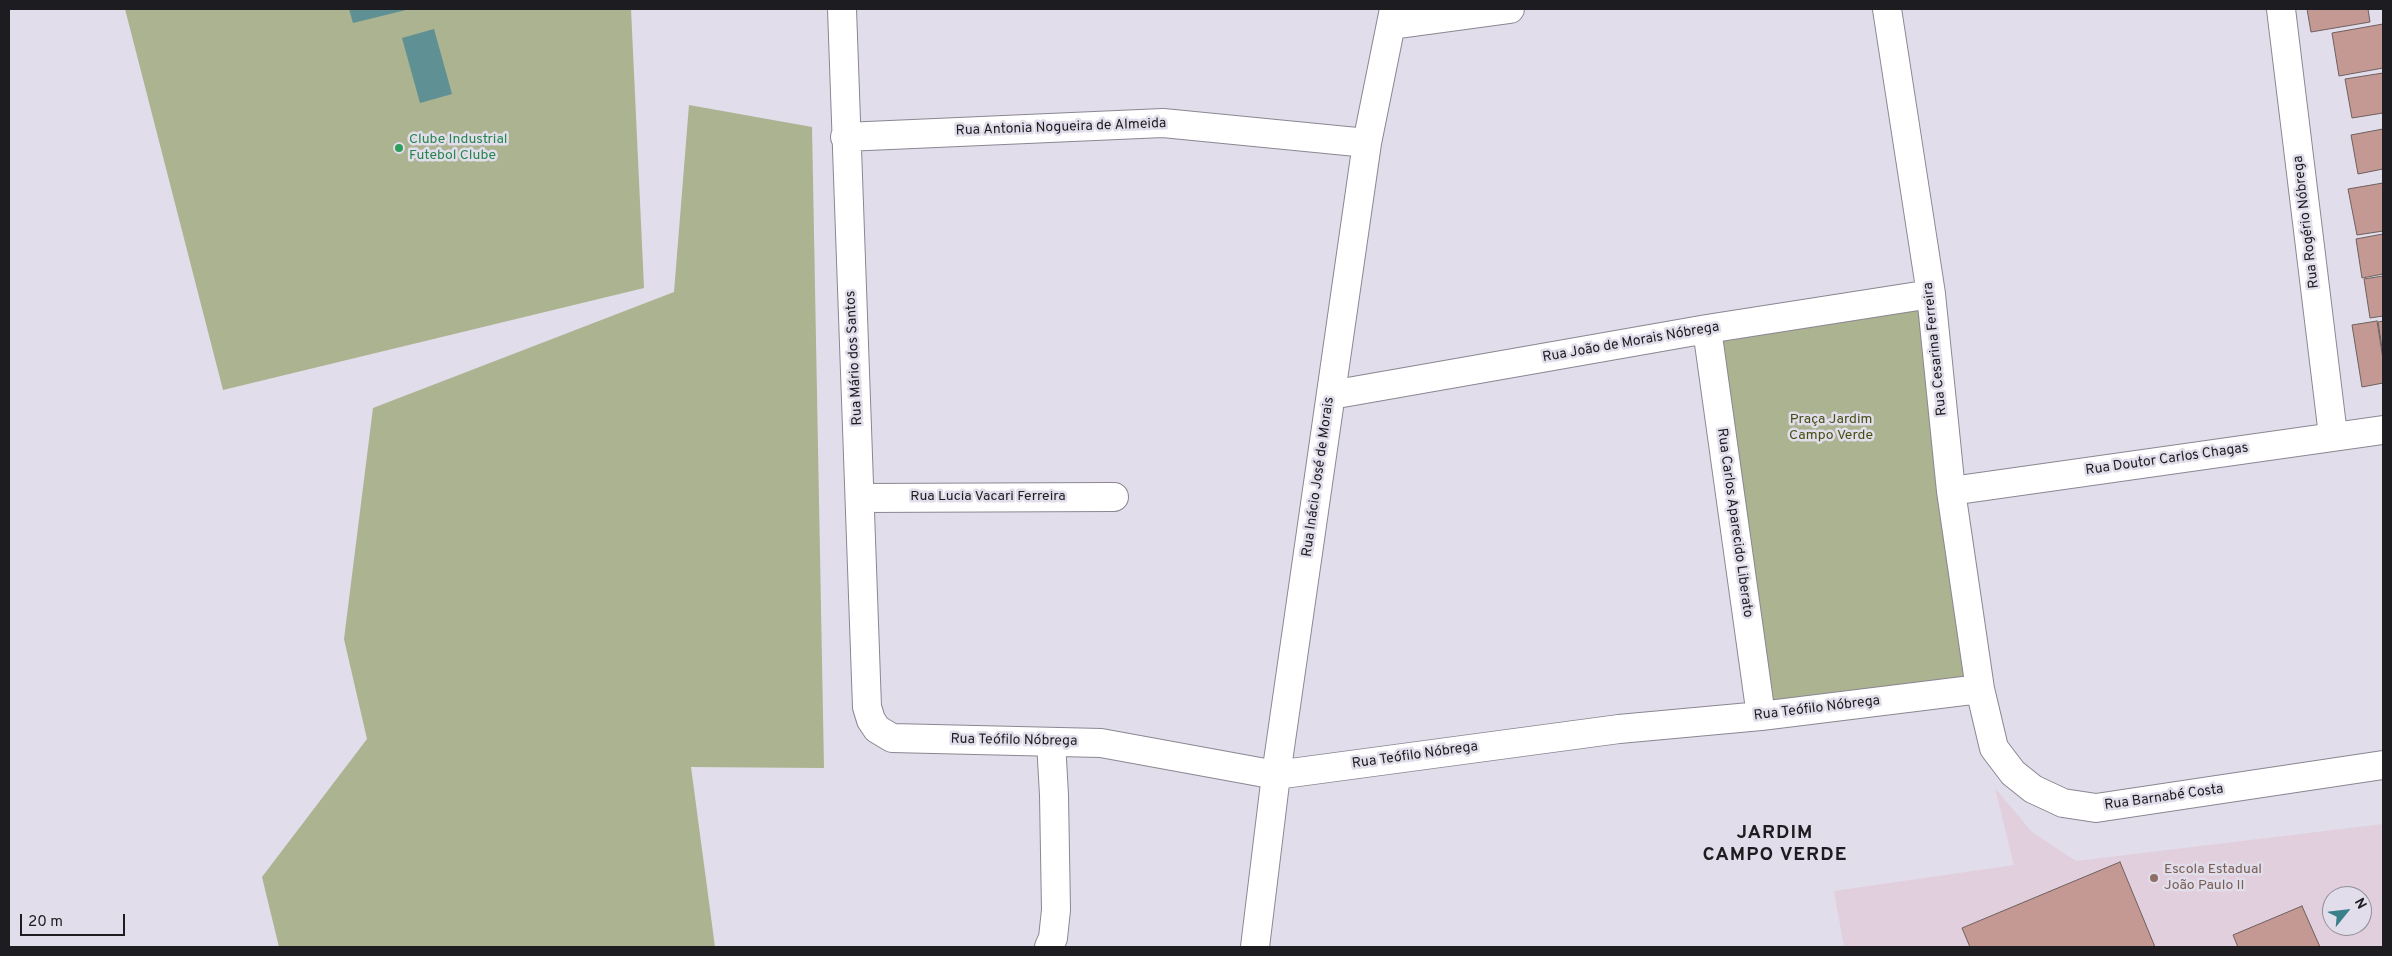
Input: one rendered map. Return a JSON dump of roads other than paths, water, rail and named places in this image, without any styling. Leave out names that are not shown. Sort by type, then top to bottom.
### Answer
[{"type":"street","name":"Rua Mário dos Santos","points":[[842,9],[845,137],[861,498],[867,706]]},
{"type":"street","points":[[1393,17],[1510,9]]},
{"type":"street","name":"Rua Cesarina Ferreira","points":[[1887,9],[1931,294],[1951,491],[1980,689]]},
{"type":"street","name":"Rua Rogério Nóbrega","points":[[2281,9],[2333,435]]},
{"type":"street","name":"Rua Inácio José de Morais","points":[[1255,947],[1276,775],[1367,143],[1393,17]]},
{"type":"street","name":"Rua Antonia Nogueira de Almeida","points":[[845,137],[1163,123],[1367,143]]},
{"type":"street","name":"Rua João de Morais Nóbrega","points":[[1331,395],[1707,330],[1931,294]]},
{"type":"street","name":"Rua Carlos Aparecido Liberato","points":[[1707,330],[1761,716]]},
{"type":"street","name":"Rua Doutor Carlos Chagas","points":[[1951,491],[2333,435],[2383,430]]},
{"type":"street","name":"Rua Lucia Vacari Ferreira","points":[[861,498],[1114,497]]},
{"type":"street","name":"Rua Teófilo Nóbrega","points":[[867,706],[871,720],[877,729],[892,738],[1101,743],[1276,775],[1619,729],[1761,716],[1980,689]]},
{"type":"street","name":"Rua Barnabé Costa","points":[[1980,689],[1994,748],[2013,773],[2026,784],[2063,803],[2096,808],[2383,765]]},
{"type":"street","points":[[1049,947],[1053,938],[1056,910],[1051,742]]},
{"type":"place","name":"Clube Industrial Futebol Clube","points":[[399,148]]},
{"type":"place","name":"Escola Estadual João Paulo II","points":[[2154,878]]},
{"type":"district","name":"JARDIM CAMPO VERDE","points":[[1775,845]]},
{"type":"park label","name":"Praça Jardim Campo Verde","points":[[1831,428]]}]
